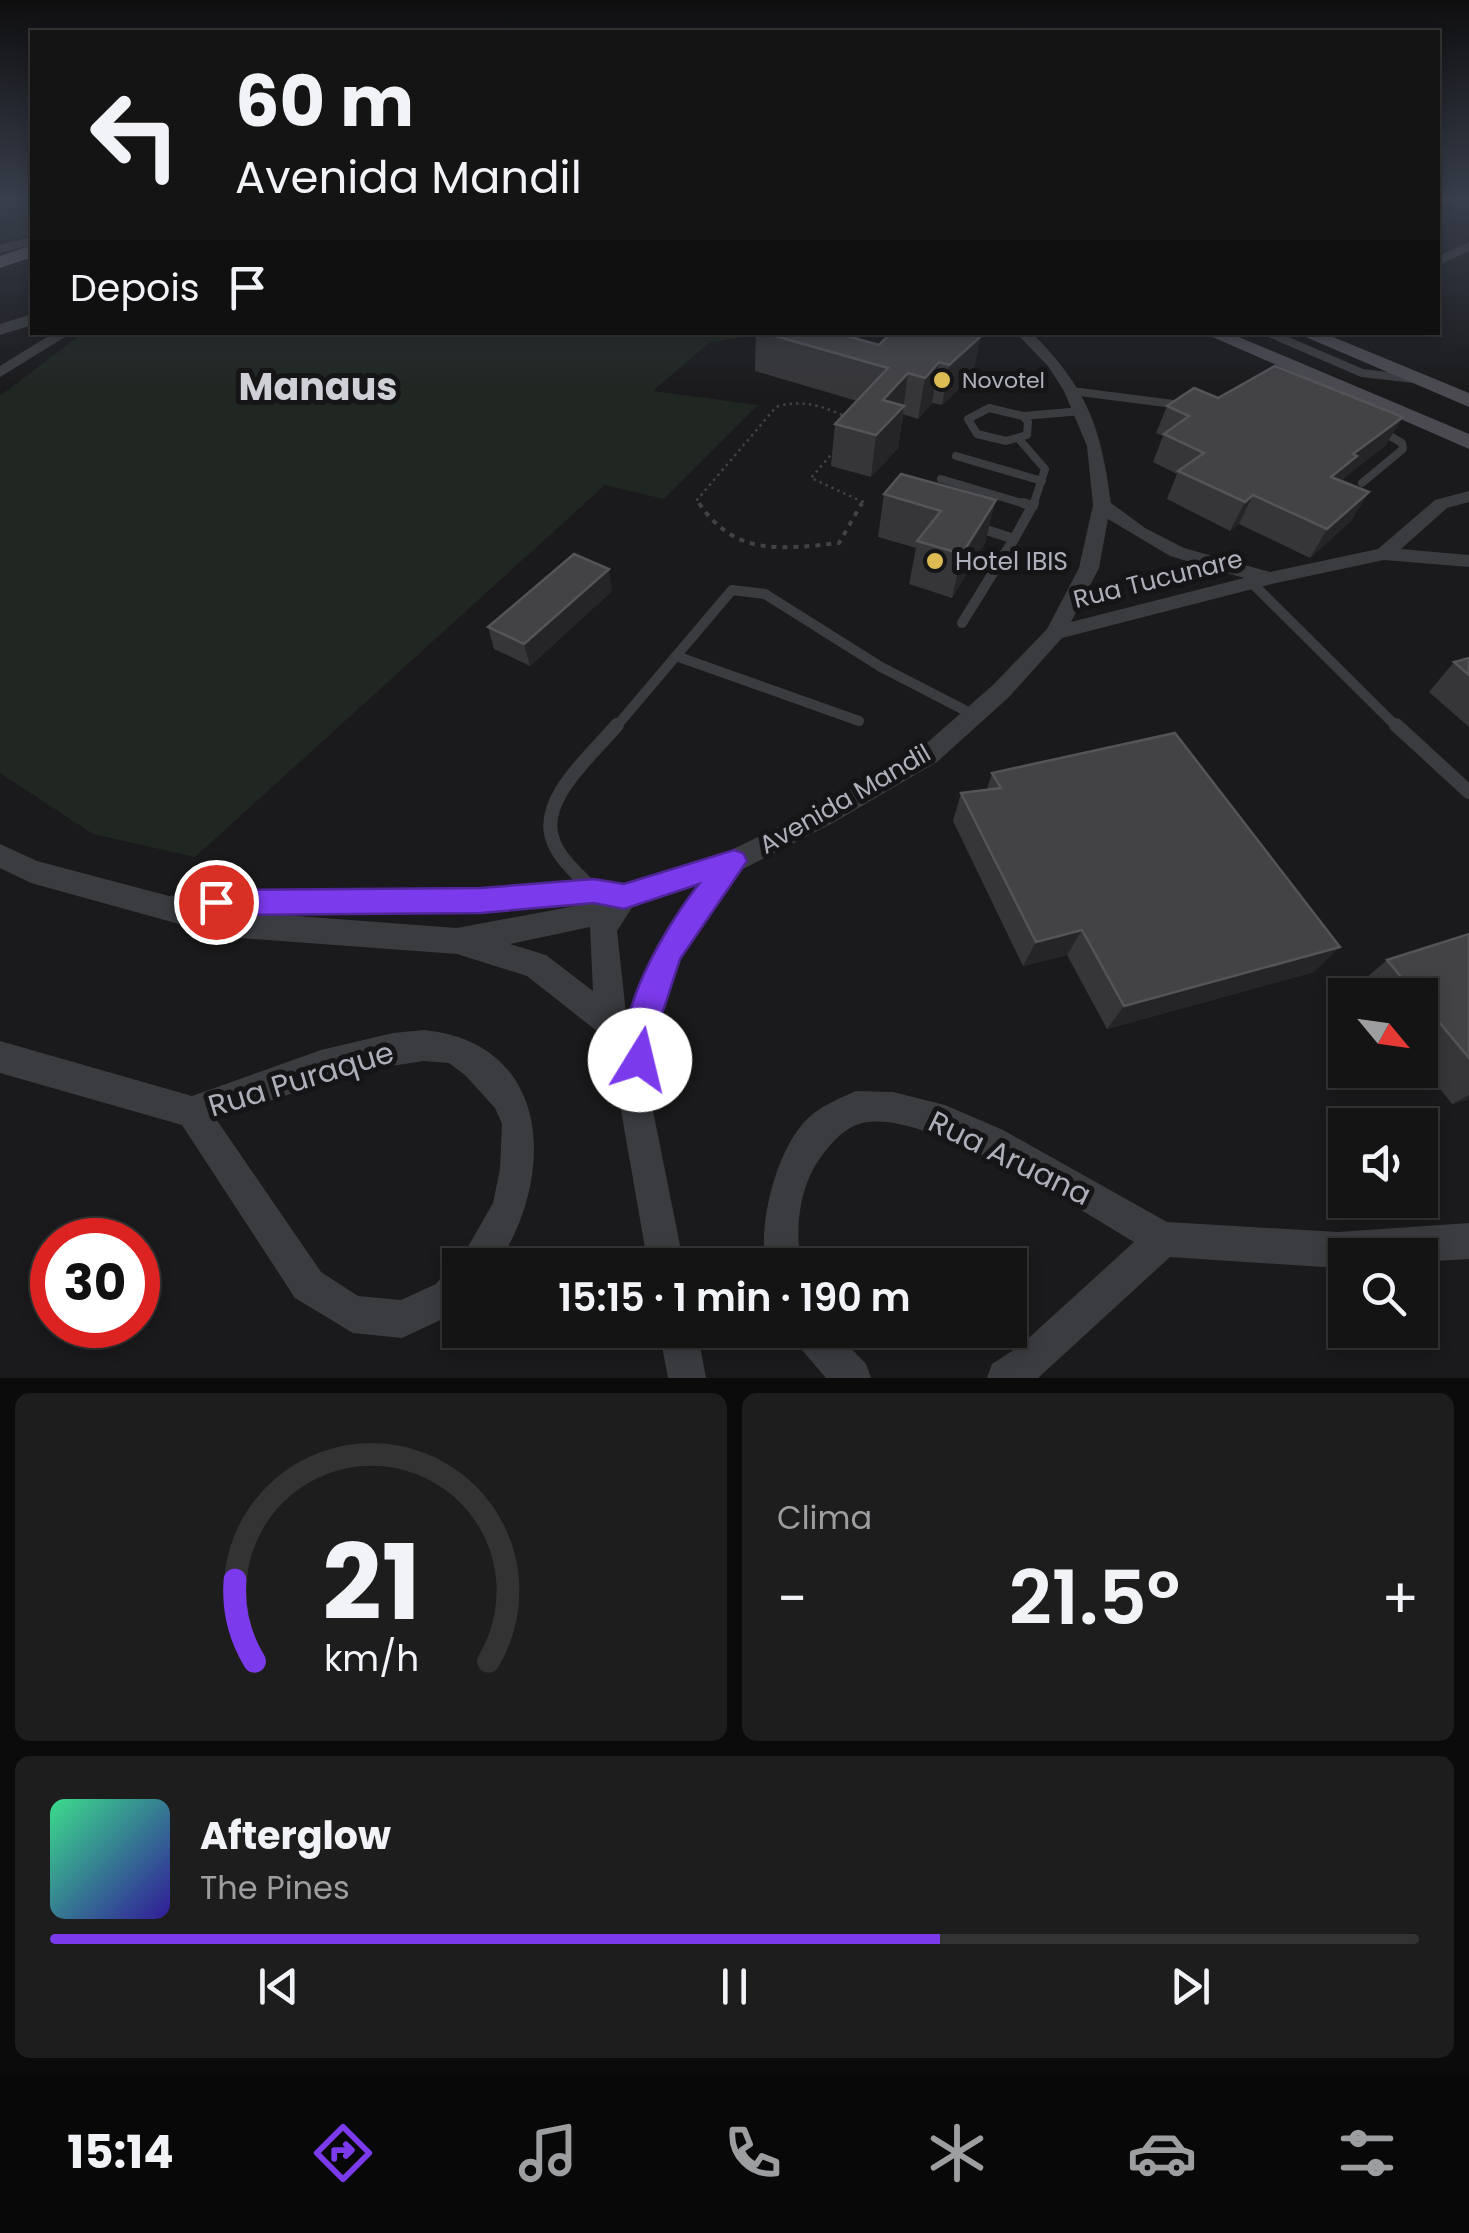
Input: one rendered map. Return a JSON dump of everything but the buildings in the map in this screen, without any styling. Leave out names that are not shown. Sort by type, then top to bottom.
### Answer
[{"type":"main road","points":[[1217,335],[1469,442]]},
{"type":"main road","points":[[1310,335],[1469,401]]},
{"type":"main road","points":[[1332,335],[1469,390]]},
{"type":"street","points":[[0,330],[30,323]]},
{"type":"street","points":[[0,338],[30,323]]},
{"type":"street","name":"Avenida Mandil","points":[[154,907],[247,900],[481,901],[609,894],[734,861],[929,755],[1054,634],[1088,568],[1102,505],[1095,446],[1080,406],[1053,363],[1025,335]]},
{"type":"street","points":[[0,372],[44,338]]},
{"type":"street","name":"Rua Tucunare","points":[[1384,554],[1441,504],[1469,496]]},
{"type":"street","name":"Rua Tucunare","points":[[1102,505],[1149,540],[1247,578]]},
{"type":"street","name":"Rua Tucunare","points":[[1054,634],[1247,578],[1276,577],[1384,554],[1469,562]]},
{"type":"street","name":"Avenida Mandil","points":[[0,855],[30,871],[154,907],[226,924],[282,930],[457,941],[586,916],[609,894]]},
{"type":"street","points":[[635,1099],[644,1020],[667,954],[734,861]]},
{"type":"street","points":[[609,894],[603,929],[610,1023],[635,1099],[663,1248]]},
{"type":"street","points":[[457,941],[536,965],[610,1023]]},
{"type":"street","name":"Rua Puraque","points":[[0,1057],[192,1112],[352,1059],[406,1047],[451,1048],[486,1071],[518,1111],[520,1175],[496,1240],[489,1248]]},
{"type":"street","name":"Rua Aruana","points":[[780,1248],[783,1211],[800,1159],[822,1126],[856,1107],[894,1108],[934,1116],[991,1142],[1164,1239],[1338,1250],[1469,1241]]},
{"type":"street","name":"Rua Puraque","points":[[192,1112],[308,1285],[354,1314],[402,1319],[442,1300]]},
{"type":"street","points":[[1006,1378],[1034,1358],[1164,1239]]},
{"type":"street","points":[[681,1348],[686,1378]]},
{"type":"street","points":[[825,1348],[852,1378]]},
{"type":"lane","points":[[1274,335],[1362,373],[1415,379]]},
{"type":"lane","points":[[1026,419],[1026,434],[1019,439],[996,440],[978,434],[968,419],[989,408],[1026,419],[1080,406],[1192,405]]},
{"type":"lane","points":[[1362,422],[1402,443],[1402,450],[1362,483]]},
{"type":"lane","points":[[962,622],[1014,539],[1042,481],[1045,469],[1019,439]]},
{"type":"lane","points":[[956,456],[1042,481]]},
{"type":"lane","points":[[941,479],[1032,506]]},
{"type":"lane","points":[[958,522],[1014,539]]},
{"type":"lane","points":[[1247,578],[1444,773],[1469,792]]},
{"type":"lane","points":[[609,894],[555,849],[548,832],[550,812],[562,789],[732,590],[766,594],[882,668],[974,715]]},
{"type":"lane","points":[[676,656],[858,722]]},
{"type":"path","points":[[792,402],[815,404],[859,422],[811,478],[863,502],[839,543],[769,550],[744,543],[708,522],[697,500],[776,408],[792,402]]},
{"type":"shaded area","points":[[80,335],[755,335],[709,343],[653,391],[758,405],[664,499],[605,485],[195,857],[93,834],[0,773],[0,396]]},
{"type":"place","name":"Novotel","points":[[942,380]]},
{"type":"place","name":"Hotel IBIS","points":[[935,561]]},
{"type":"district","name":"Manaus","points":[[318,386]]},
{"type":"route","points":[[216,902],[481,901],[594,891],[624,897],[734,861],[667,954],[644,1020],[640,1060]]}]
